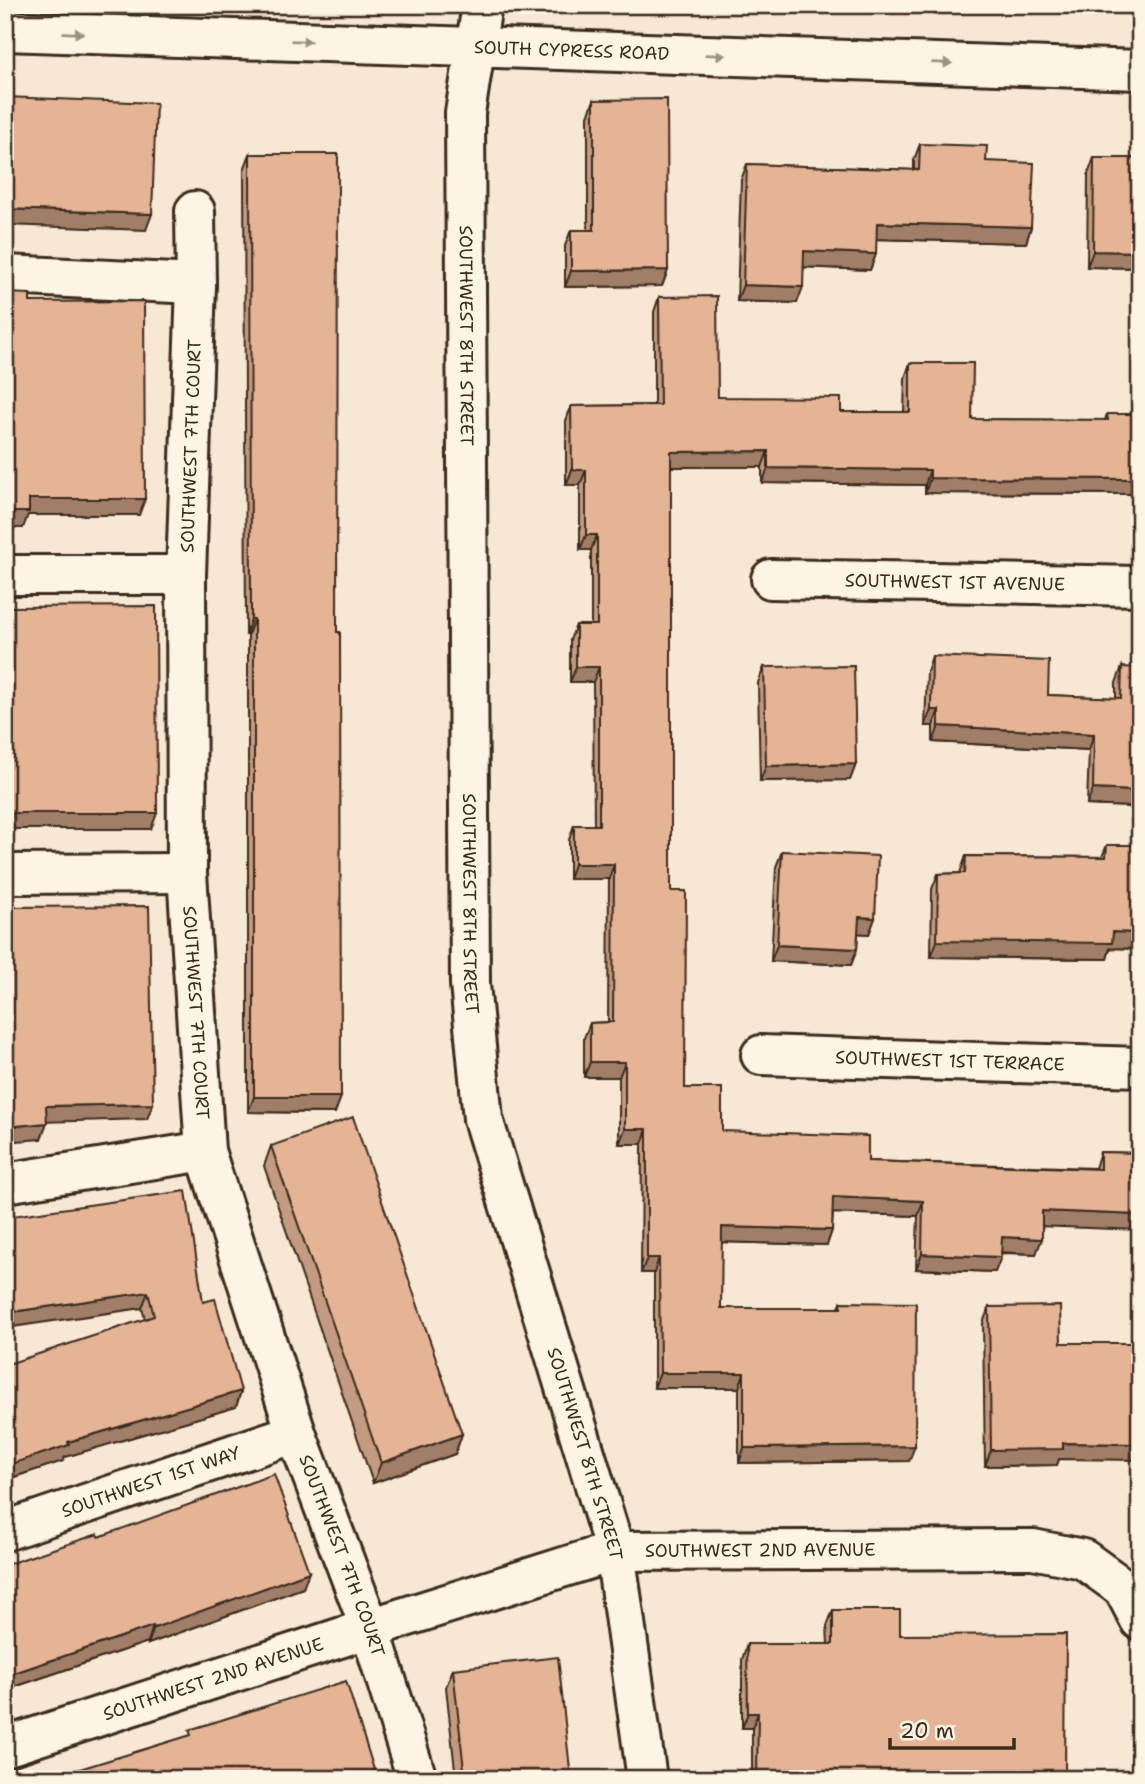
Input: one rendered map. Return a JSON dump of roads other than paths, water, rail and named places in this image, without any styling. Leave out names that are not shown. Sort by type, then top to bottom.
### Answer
[{"type":"street","name":"SOUTHWEST 8TH STREET","points":[[482,5],[465,113],[470,985],[483,1119],[615,1551],[647,1779]]},
{"type":"street","name":"SOUTH CYPRESS ROAD","points":[[5,31],[1140,70]]},
{"type":"street","name":"SOUTHWEST 7TH COURT","points":[[195,211],[196,284],[186,575],[187,873],[205,1151],[296,1433],[370,1628],[417,1779]]},
{"type":"street","points":[[5,275],[196,284]]},
{"type":"street","points":[[5,576],[186,575]]},
{"type":"street","name":"SOUTHWEST 1ST AVENUE","points":[[771,579],[1140,586]]},
{"type":"street","points":[[5,874],[187,873]]},
{"type":"street","name":"SOUTHWEST 1ST TERRACE","points":[[761,1055],[1140,1067]]},
{"type":"street","points":[[5,1182],[205,1151]]},
{"type":"street","name":"SOUTHWEST 1ST WAY","points":[[5,1531],[296,1433]]},
{"type":"street","name":"SOUTHWEST 2ND AVENUE","points":[[5,1747],[615,1551],[1033,1549],[1083,1559],[1123,1588],[1140,1620]]}]
